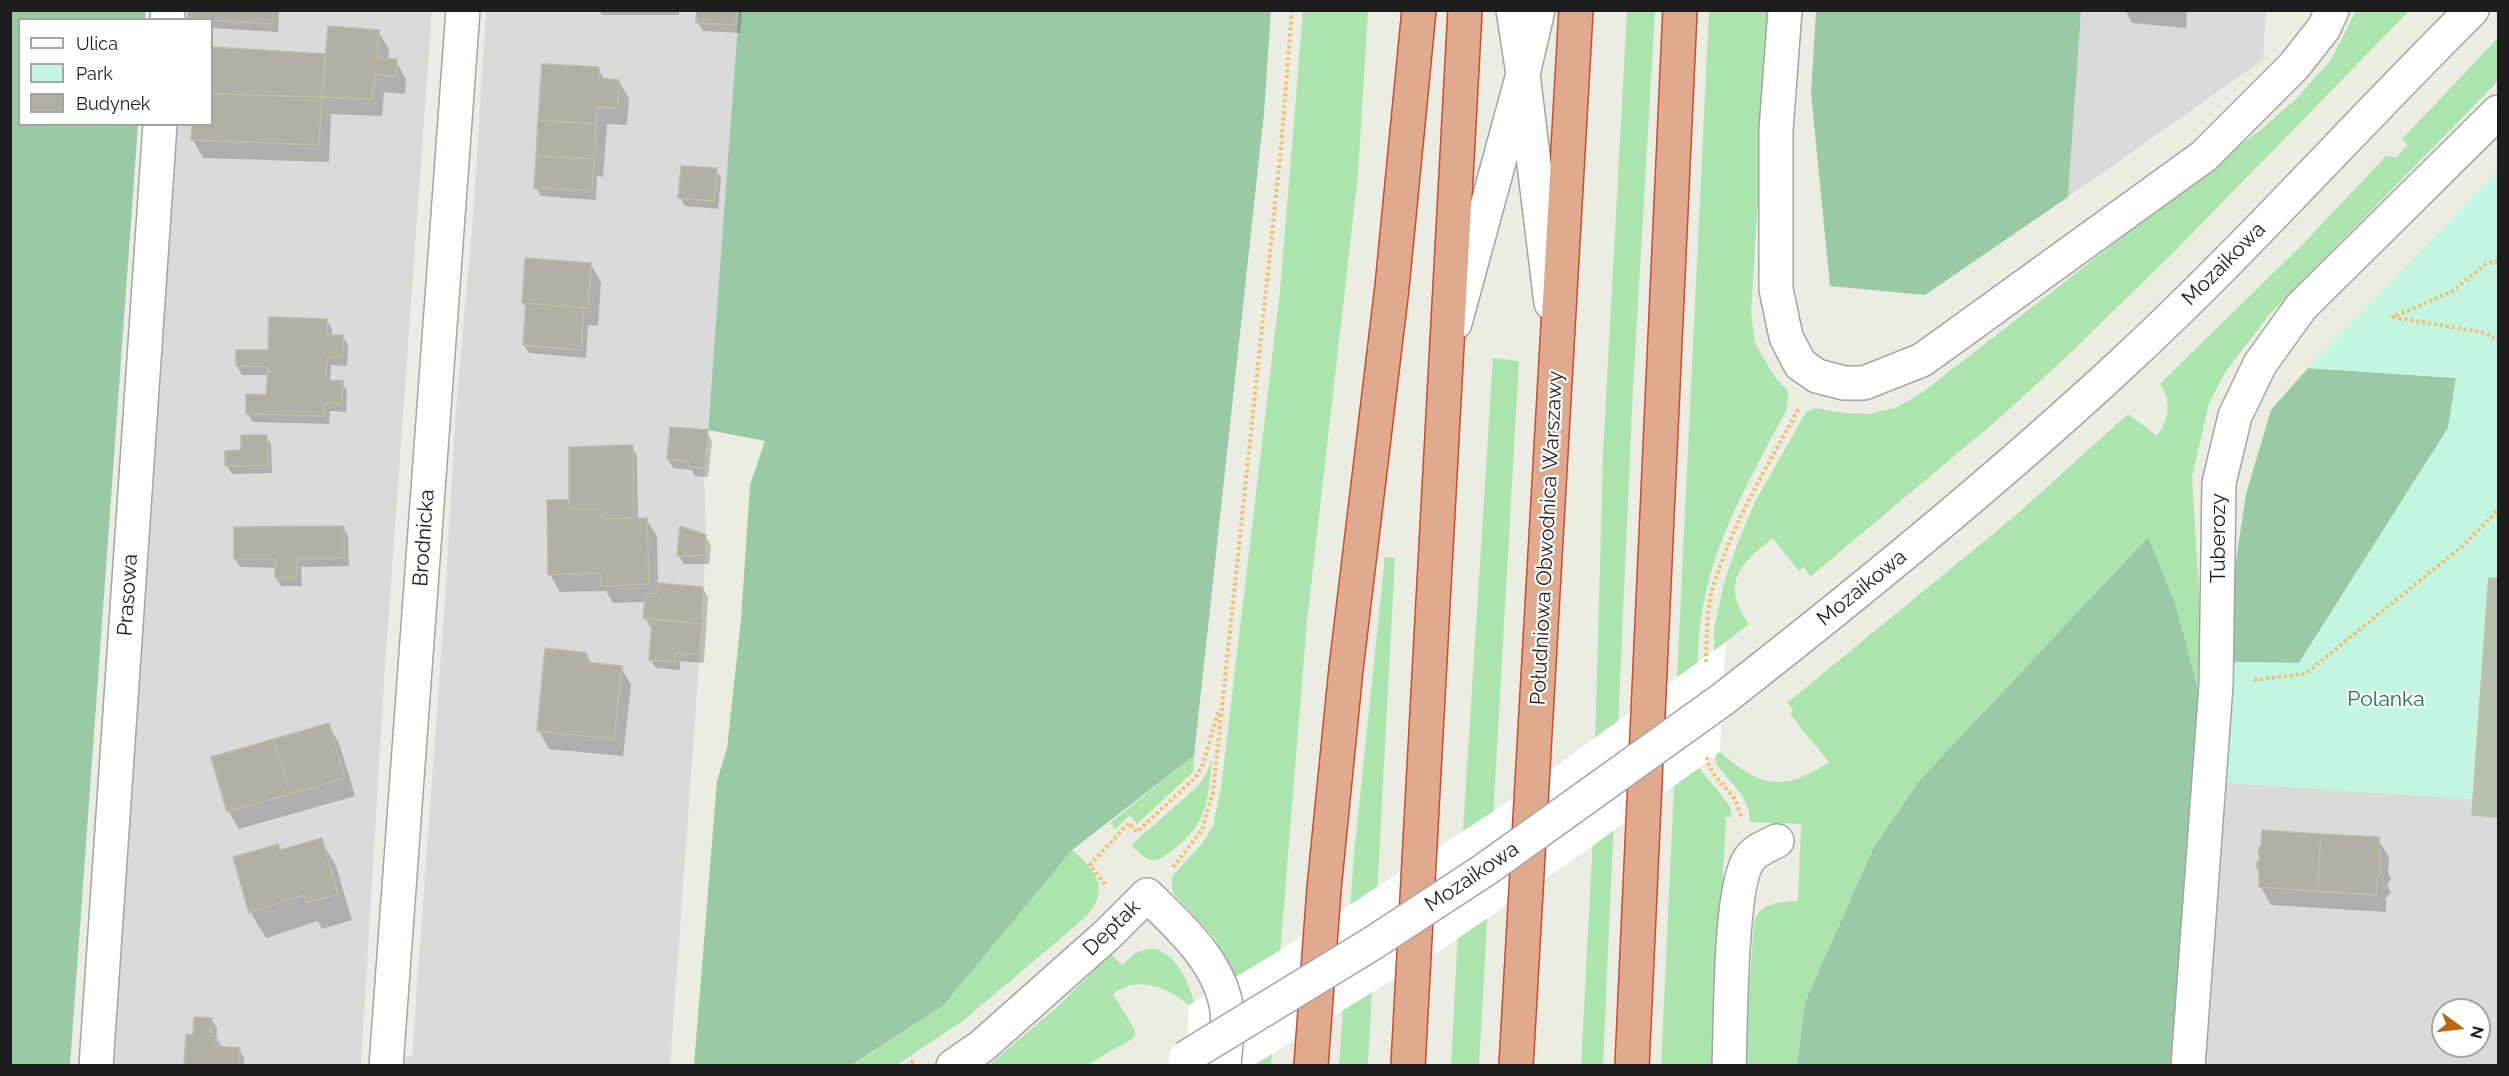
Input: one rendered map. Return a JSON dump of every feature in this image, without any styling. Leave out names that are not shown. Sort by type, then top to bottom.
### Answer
[{"type":"highway","points":[[1311,1065],[1324,889],[1346,669],[1392,287],[1419,10]]},
{"type":"highway","points":[[1408,1065],[1466,10]]},
{"type":"highway","name":"Południowa Obwodnica Warszawy","points":[[1516,1065],[1576,10]]},
{"type":"highway","points":[[1632,1065],[1680,10]]},
{"type":"street","name":"Brodnicka","points":[[386,1065],[463,10]]},
{"type":"street","points":[[1513,10],[1523,74],[1557,358]]},
{"type":"street","points":[[1446,353],[1523,74],[1538,10]]},
{"type":"street","points":[[1785,10],[1776,130],[1776,289],[1786,337],[1800,364],[1817,376],[1844,383],[1864,383],[1922,360],[2204,156],[2294,66],[2324,28],[2332,10]]},
{"type":"street","name":"Mozaikowa","points":[[1179,1062],[1373,943],[1486,869],[1723,699],[1822,621],[1974,497],[2123,363],[2231,258],[2386,95],[2472,10]]},
{"type":"street","name":"Tuberozy","points":[[2188,1065],[2216,685],[2219,483],[2235,416],[2260,364],[2301,307],[2499,112]]},
{"type":"street","name":"Prasowa","points":[[96,1065],[160,126]]},
{"type":"street","points":[[1730,1065],[1736,908],[1741,876],[1749,859],[1760,849],[1777,841]]},
{"type":"street","name":"Deptak","points":[[939,1059],[982,1046],[1108,934],[1147,895],[1187,934],[1217,975],[1227,1011],[1224,1065]]},
{"type":"path","points":[[1147,895],[1202,831],[1213,792],[1281,148],[1292,10]]},
{"type":"path","points":[[2499,261],[2486,264],[2453,291],[2393,317],[2486,333],[2499,341]]},
{"type":"path","points":[[1706,664],[1707,630],[1713,585],[1742,512],[1817,376]]},
{"type":"path","points":[[2216,685],[2305,674],[2465,544],[2499,510]]},
{"type":"path","points":[[1106,886],[1090,865],[1129,823],[1137,832],[1196,777],[1203,764],[1221,700]]},
{"type":"path","points":[[1707,756],[1708,765],[1725,790],[1734,798],[1741,814],[1743,829],[1741,876]]},
{"type":"path","points":[[906,1065],[939,1059]]},
{"type":"shaded area","points":[[188,11],[432,11],[384,682],[361,1065],[109,1066],[152,436],[178,126],[213,126],[213,18],[187,18]]},
{"type":"shaded area","points":[[486,11],[739,11],[724,231],[704,468],[706,535],[702,624],[670,1065],[401,1066],[402,1056],[412,1056],[445,599],[456,409],[473,217]]},
{"type":"shaded area","points":[[2081,11],[2266,11],[2263,60],[2068,197]]},
{"type":"shaded area","points":[[2488,577],[2498,578],[2498,818],[2471,816]]},
{"type":"shaded area","points":[[2215,782],[2471,799],[2471,816],[2498,818],[2498,1065],[2197,1066]]},
{"type":"green space","points":[[10,11],[146,11],[145,18],[18,18],[18,126],[138,126],[70,1065],[11,1065]]},
{"type":"green space","points":[[739,11],[1271,11],[1264,113],[1194,756],[1072,850],[943,1006],[852,1065],[694,1065],[717,781],[727,748],[741,620],[750,485],[765,441],[708,430]]},
{"type":"green space","points":[[1303,11],[1368,11],[1358,175],[1307,621],[1271,1065],[1243,1065],[1236,979],[1216,940],[1174,894],[1172,876],[1201,845],[1213,826],[1221,788],[1280,291]]},
{"type":"green space","points":[[1627,11],[1655,11],[1633,389],[1603,1065],[1581,1066],[1592,855],[1603,453]]},
{"type":"green space","points":[[1709,11],[1770,11],[1751,312],[1755,343],[1774,376],[1788,391],[1787,409],[1740,500],[1715,561],[1700,627],[1698,662],[1677,677]]},
{"type":"green space","points":[[1816,11],[2081,11],[2068,197],[1925,295],[1830,286],[1811,93]]},
{"type":"green space","points":[[2356,11],[2409,11],[2171,255],[2003,415],[1810,577],[1804,567],[1799,571],[1773,538],[1743,566],[1735,586],[1736,597],[1740,610],[1749,624],[1726,642],[1720,752],[1760,779],[1785,782],[1813,772],[1829,762],[1790,714],[1793,710],[1787,703],[2015,516],[2128,414],[2157,436],[2168,410],[2166,397],[2160,384],[2305,242],[2386,156],[2397,157],[2408,145],[2402,139],[2498,38],[2498,81],[2269,315],[2226,371],[2209,403],[2192,477],[2200,611],[2200,695],[2175,603],[2148,537],[1919,781],[1873,849],[1805,1002],[1797,1065],[1744,1065],[1754,922],[1761,910],[1772,904],[1798,901],[1801,824],[1750,822],[1749,810],[1742,795],[1716,764],[1714,629],[1724,583],[1738,542],[1755,502],[1806,412],[1815,408],[1843,413],[1869,414],[1898,407],[1923,392],[2264,127],[2296,99],[2331,60]]},
{"type":"green space","name":"Polanka","points":[[2498,171],[2498,578],[2488,577],[2471,799],[2215,782],[2226,662],[2299,663],[2448,428],[2456,378],[2308,368]]},
{"type":"green space","points":[[1493,358],[1519,361],[1479,1065],[1451,1066],[1463,830]]},
{"type":"green space","points":[[2308,368],[2456,378],[2448,428],[2299,663],[2226,662],[2230,601],[2246,494],[2271,410]]},
{"type":"green space","points":[[2148,537],[2175,603],[2200,695],[2176,1065],[1797,1066],[1805,1002],[1873,849],[1919,781]]},
{"type":"green space","points":[[1385,557],[1395,558],[1368,1065],[1339,1066],[1354,854]]},
{"type":"green space","points":[[1194,756],[1193,772],[1137,824],[1130,815],[1115,829],[1110,823]]},
{"type":"green space","points":[[1212,760],[1207,799],[1194,830],[1185,840],[1161,858],[1151,860],[1142,855],[1131,845],[1197,787]]},
{"type":"green space","points":[[1699,768],[1730,806],[1732,817],[1726,817],[1713,1065],[1661,1066],[1674,786]]},
{"type":"green space","points":[[1072,850],[1088,865],[1099,888],[1098,897],[1087,916],[964,1020],[897,1065],[852,1066],[943,1006]]},
{"type":"green space","points":[[1152,948],[1168,956],[1180,969],[1194,1002],[1189,1005],[1171,993],[1142,984],[1122,988],[1113,994],[1135,1030],[1135,1037],[1087,1065],[988,1066],[1056,1008],[1111,954],[1122,965],[1136,953]]},
{"type":"pier","points":[[1726,642],[1720,752],[1587,850],[1444,948],[1254,1065],[1185,1066],[1189,1005],[1279,951],[1503,805]]},
{"type":"building","points":[[188,10],[274,10],[273,24],[213,21],[213,18],[187,18]]},
{"type":"building","points":[[697,10],[737,10],[736,25],[696,23]]},
{"type":"building","points":[[328,26],[379,30],[377,58],[397,59],[395,77],[375,74],[372,99],[322,97]]},
{"type":"building","points":[[213,47],[326,54],[322,97],[213,94]]},
{"type":"building","points":[[542,64],[599,67],[599,78],[619,80],[618,108],[598,107],[596,124],[538,120]]},
{"type":"building","points":[[213,94],[322,97],[319,145],[191,140],[192,126],[213,126]]},
{"type":"building","points":[[538,120],[596,124],[594,159],[536,156]]},
{"type":"building","points":[[536,156],[594,159],[592,191],[534,188]]},
{"type":"building","points":[[681,166],[717,168],[714,201],[678,198]]},
{"type":"building","points":[[525,258],[591,263],[588,308],[522,303]]},
{"type":"building","points":[[526,303],[584,308],[581,350],[523,345]]},
{"type":"building","points":[[269,317],[327,319],[327,335],[343,335],[343,357],[327,357],[326,380],[343,381],[342,403],[325,403],[325,416],[246,414],[246,394],[266,395],[268,367],[236,366],[236,350],[268,350]]},
{"type":"building","points":[[670,427],[708,430],[704,468],[689,467],[689,462],[667,459]]},
{"type":"building","points":[[241,435],[267,435],[268,465],[225,466],[225,451],[241,450]]},
{"type":"building","points":[[633,445],[634,518],[602,519],[602,509],[569,509],[569,447]]},
{"type":"building","points":[[547,500],[570,500],[569,509],[602,509],[602,519],[647,518],[649,584],[601,586],[601,573],[548,575]]},
{"type":"building","points":[[344,526],[344,558],[297,558],[297,578],[275,578],[275,559],[234,559],[234,527]]},
{"type":"building","points":[[680,526],[706,535],[705,555],[677,556]]},
{"type":"building","points":[[658,583],[703,587],[702,624],[643,618],[646,593],[657,594]]},
{"type":"building","points":[[652,619],[702,624],[699,655],[676,653],[675,662],[649,660]]},
{"type":"building","points":[[545,648],[587,653],[587,662],[622,666],[614,739],[537,731]]},
{"type":"building","points":[[329,723],[345,778],[290,794],[274,739]]},
{"type":"building","points":[[274,739],[290,794],[227,812],[211,757]]},
{"type":"building","points":[[2262,830],[2321,834],[2317,891],[2259,887],[2259,872],[2256,865],[2260,858],[2258,852]]},
{"type":"building","points":[[2321,834],[2379,837],[2379,853],[2382,860],[2378,866],[2381,873],[2377,879],[2376,895],[2317,891]]},
{"type":"building","points":[[322,838],[338,894],[306,903],[304,895],[249,913],[233,857],[278,844],[280,850]]},
{"type":"building","points":[[194,1017],[212,1018],[211,1036],[217,1036],[216,1046],[240,1048],[239,1066],[184,1066],[186,1034],[193,1035]]}]
